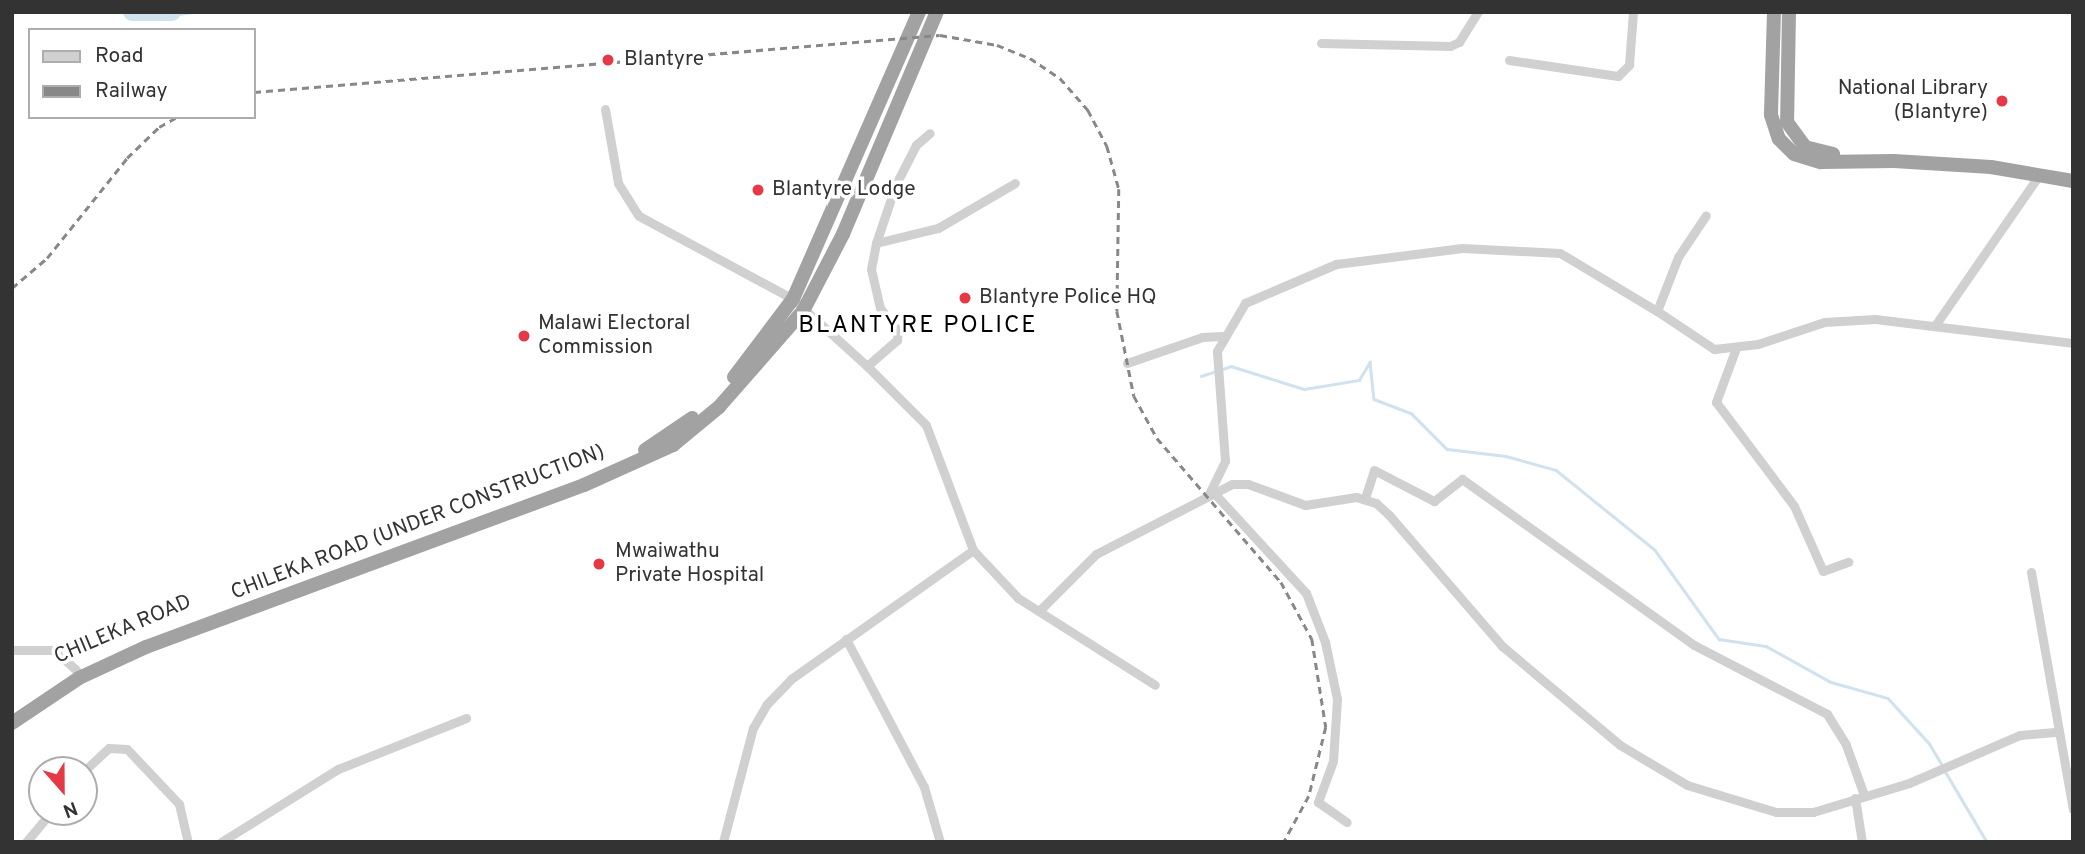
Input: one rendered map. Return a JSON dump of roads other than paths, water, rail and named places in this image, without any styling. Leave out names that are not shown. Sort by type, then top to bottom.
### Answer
[{"type":"highway","points":[[798,305],[919,12]]},
{"type":"highway","points":[[798,305],[843,234],[937,12]]},
{"type":"highway","points":[[1774,12],[1771,115],[1787,149],[1821,162],[1894,161]]},
{"type":"highway","points":[[1789,12],[1785,96],[1792,133],[1815,151],[2040,174],[2073,181]]},
{"type":"highway","name":"CHILEKA ROAD","points":[[12,713],[76,670],[147,638],[650,447],[718,398],[798,305]]},
{"type":"highway","name":"CHILEKA ROAD (UNDER CONSTRUCTION)","points":[[12,723],[79,678],[146,647],[584,485],[673,445],[719,407],[798,305]]},
{"type":"street","points":[[1321,43],[1450,46],[1459,42],[1478,12]]},
{"type":"street","points":[[1509,61],[1618,76],[1629,65],[1633,12]]},
{"type":"street","points":[[605,109],[618,183],[639,216],[798,305],[867,366],[926,425],[973,550],[1018,598],[1155,685]]},
{"type":"street","points":[[867,366],[898,340],[898,331],[880,308],[871,270],[876,243],[896,184],[916,145],[930,133]]},
{"type":"street","points":[[1937,324],[2040,174]]},
{"type":"street","points":[[876,243],[938,228],[1016,183]]},
{"type":"street","points":[[1657,311],[1678,257],[1706,215]]},
{"type":"street","points":[[1211,495],[1225,461],[1217,351],[1222,336],[1245,303],[1335,264],[1462,248],[1560,253],[1714,349],[1736,348],[1824,322],[1886,319],[2073,343]]},
{"type":"street","points":[[1127,363],[1202,337],[1222,336]]},
{"type":"street","points":[[1736,348],[1716,402],[1794,506],[1823,572],[1848,562]]},
{"type":"street","points":[[1364,498],[1374,470],[1434,501],[1462,479],[1694,645],[1827,714],[1846,745],[1859,797],[1862,842]]},
{"type":"street","points":[[1040,610],[1097,554],[1211,495],[1240,483],[1305,505],[1364,498],[1389,515],[1502,646],[1620,745],[1656,769],[1687,785],[1776,813],[1814,812],[1931,774],[2020,735],[2058,732]]},
{"type":"street","points":[[1211,495],[1306,593],[1311,604],[1325,642],[1337,699],[1333,761],[1318,802],[1347,822]]},
{"type":"street","points":[[723,842],[753,728],[767,704],[791,679],[973,550]]},
{"type":"street","points":[[2031,572],[2073,809]]},
{"type":"street","points":[[846,639],[924,787],[940,842]]},
{"type":"street","points":[[12,650],[54,650],[76,670]]},
{"type":"street","points":[[221,842],[338,769],[466,718]]},
{"type":"street","points":[[98,758],[109,748],[127,748],[179,804],[188,842]]},
{"type":"street","points":[[26,842],[39,826]]},
{"type":"waterway","points":[[120,12],[163,16],[192,12]]},
{"type":"waterway","points":[[132,12],[172,12]]},
{"type":"waterway","points":[[1201,376],[1231,366],[1304,389],[1359,380],[1370,362],[1374,399],[1411,413],[1447,449],[1506,456],[1556,470],[1655,550],[1719,639],[1766,646],[1831,682],[1888,698],[1929,743],[1943,766]]},
{"type":"waterway","points":[[1945,771],[1987,842]]},
{"type":"railway","points":[[256,92],[940,35],[997,45],[1030,58],[1060,78],[1088,110],[1107,146],[1119,189],[1117,311],[1134,396],[1157,438],[1281,582],[1312,639],[1326,727],[1309,796],[1284,842]]},
{"type":"railway","points":[[12,288],[47,258],[127,158],[159,127],[173,119]]},
{"type":"place","name":"Blantyre","points":[[608,60]]},
{"type":"place","name":"National Library (Blantyre)","points":[[2002,101]]},
{"type":"place","name":"Blantyre Lodge","points":[[758,190]]},
{"type":"place","name":"Blantyre Police HQ","points":[[965,298]]},
{"type":"place","name":"Malawi Electoral Commission","points":[[524,336]]},
{"type":"place","name":"Mwaiwathu Private Hospital","points":[[599,564]]},
{"type":"district","name":"BLANTYRE POLICE","points":[[918,327]]}]
